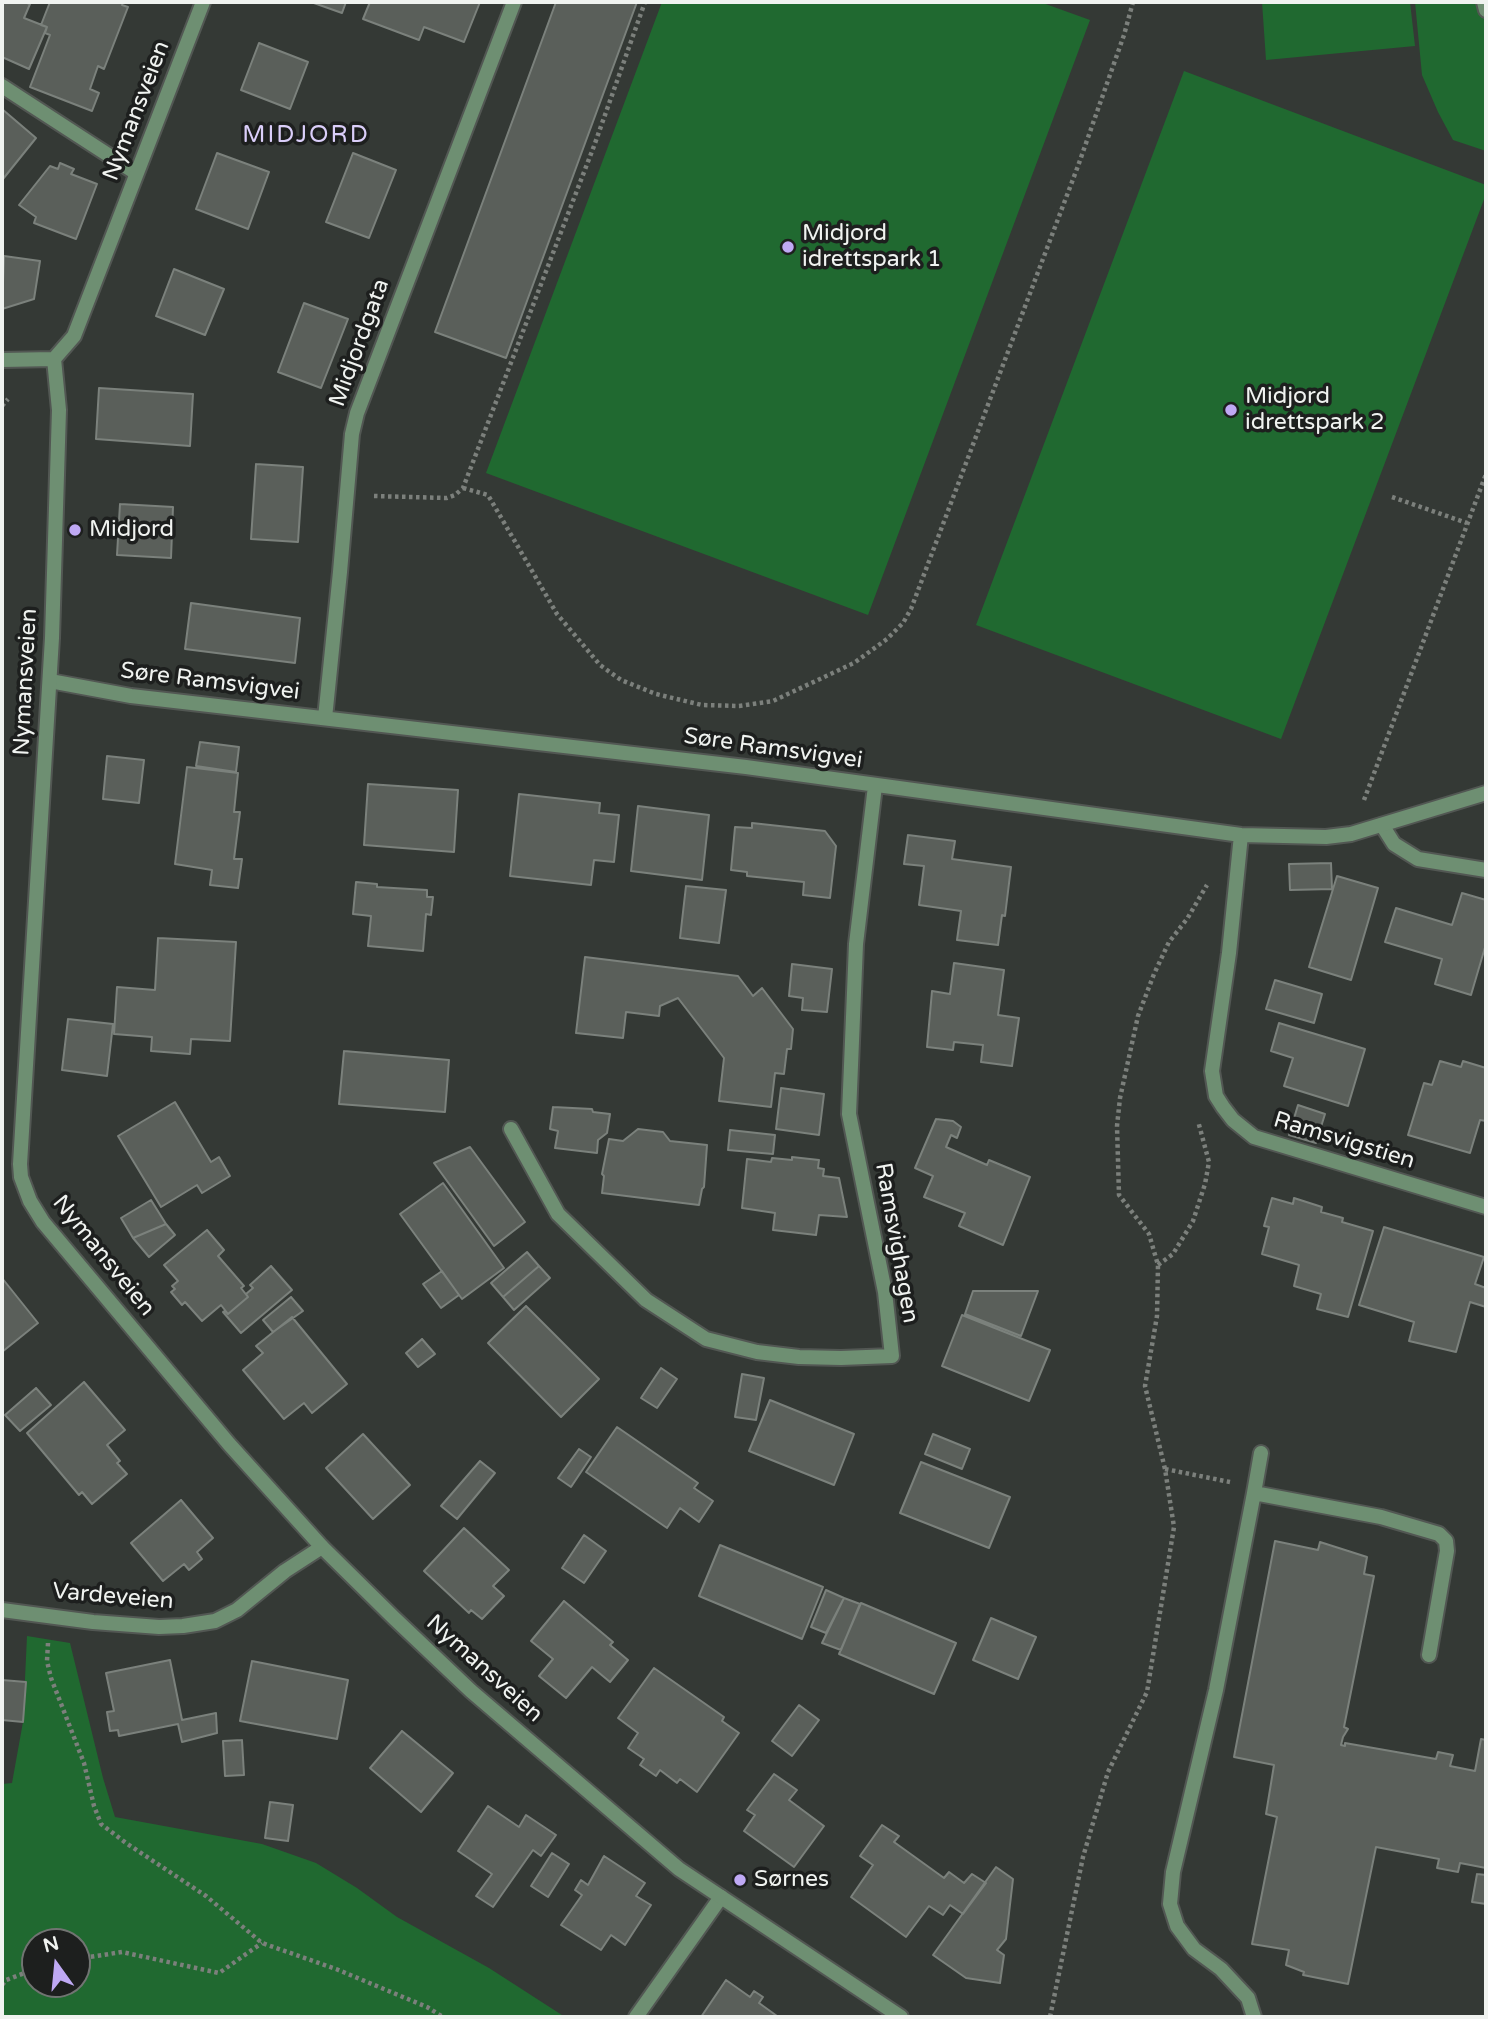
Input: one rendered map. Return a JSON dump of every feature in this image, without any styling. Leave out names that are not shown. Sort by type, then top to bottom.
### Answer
[{"type":"street","name":"Nymansveien","points":[[203,2],[74,336],[54,359],[59,410],[50,681],[21,1177],[43,1222],[229,1444],[321,1546],[471,1691],[679,1869],[901,2017]]},
{"type":"street","name":"Midjordgata","points":[[325,718],[352,434],[357,413],[514,2]]},
{"type":"street","points":[[1484,2],[1486,10]]},
{"type":"street","points":[[2,86],[136,173]]},
{"type":"street","points":[[2,360],[54,359]]},
{"type":"street","name":"Søre Ramsvigvei","points":[[50,681],[131,696],[746,767],[1241,835],[1326,837],[1351,834],[1486,793]]},
{"type":"street","name":"Ramsvighagen","points":[[511,1129],[558,1214],[646,1300],[706,1339],[757,1352],[799,1357],[892,1356],[885,1292],[849,1114],[856,944],[875,786]]},
{"type":"street","points":[[1382,825],[1394,844],[1418,859],[1486,870]]},
{"type":"street","name":"Ramsvigstien","points":[[1241,835],[1229,953],[1212,1071],[1216,1096],[1223,1107],[1233,1120],[1254,1137],[1486,1207]]},
{"type":"street","points":[[1254,2017],[1248,1998],[1221,1969],[1194,1949],[1177,1926],[1170,1904],[1173,1871],[1216,1690],[1261,1453]]},
{"type":"street","points":[[1254,1490],[1381,1517],[1438,1534],[1446,1541],[1447,1550],[1429,1655]]},
{"type":"street","name":"Vardeveien","points":[[2,1610],[93,1622],[159,1627],[215,1620],[237,1610],[321,1546]]},
{"type":"street","points":[[636,2017],[721,1897]]},
{"type":"path","points":[[346,498],[447,498],[463,488],[594,146],[645,2]]},
{"type":"path","points":[[463,488],[488,495],[557,614],[600,665],[621,680],[656,694],[702,705],[739,706],[773,701],[854,663],[887,639],[911,609],[1078,166],[1133,2]]},
{"type":"path","points":[[2,406],[8,399]]},
{"type":"path","points":[[1351,834],[1486,474]]},
{"type":"path","points":[[1391,497],[1467,523]]},
{"type":"path","points":[[1050,2017],[1083,1857],[1108,1772],[1147,1692],[1174,1527],[1166,1469],[1145,1386],[1157,1316],[1158,1265],[1149,1234],[1119,1195],[1117,1126],[1120,1098],[1138,1016],[1154,974],[1168,942],[1187,919],[1210,881]]},
{"type":"path","points":[[1158,1265],[1173,1254],[1193,1221],[1205,1184],[1209,1162],[1197,1118]]},
{"type":"path","points":[[1166,1469],[1254,1490]]},
{"type":"path","points":[[50,1615],[47,1661],[51,1678],[84,1763],[101,1824],[206,1896],[262,1943],[336,1969],[428,2007],[443,2017]]},
{"type":"path","points":[[91,1957],[122,1952],[219,1973],[262,1943]]},
{"type":"path","points":[[2,1985],[6,1980],[21,1974]]},
{"type":"green space","name":"Midjord idrettspark 1","points":[[662,2],[1040,2],[1090,20],[868,615],[486,473]]},
{"type":"green space","points":[[1262,2],[1410,2],[1415,46],[1266,60]]},
{"type":"green space","points":[[1415,2],[1486,2],[1486,151],[1453,140],[1438,112],[1422,75]]},
{"type":"green space","name":"Midjord idrettspark 2","points":[[1184,71],[1486,185],[1486,194],[1281,739],[976,625]]},
{"type":"green space","points":[[27,1636],[70,1643],[115,1817],[262,1844],[316,1863],[397,1917],[489,1968],[565,2017],[2,2017],[2,1784],[12,1783],[23,1722]]},
{"type":"building","points":[[2,2],[30,4],[24,18],[47,27],[29,69],[2,57]]},
{"type":"building","points":[[50,2],[123,2],[122,5],[128,7],[104,69],[98,66],[90,89],[99,93],[92,111],[30,87],[50,35],[45,33],[47,27],[41,25]]},
{"type":"building","points":[[311,2],[346,2],[342,13]]},
{"type":"building","points":[[370,2],[480,2],[464,42],[424,27],[419,40],[363,19]]},
{"type":"building","points":[[556,2],[637,2],[506,358],[435,332]]},
{"type":"building","points":[[259,43],[308,62],[290,109],[241,90]]},
{"type":"building","points":[[2,109],[36,138],[3,179],[2,178]]},
{"type":"building","points":[[217,153],[269,172],[248,229],[196,209]]},
{"type":"building","points":[[353,153],[396,170],[369,238],[326,222]]},
{"type":"building","points":[[60,163],[74,169],[71,174],[97,184],[76,239],[34,223],[36,217],[19,205],[50,166],[58,169]]},
{"type":"building","points":[[4,256],[40,261],[34,299],[2,309]]},
{"type":"building","points":[[174,269],[224,289],[205,335],[156,316]]},
{"type":"building","points":[[304,303],[348,319],[321,388],[278,372]]},
{"type":"building","points":[[99,388],[193,394],[190,446],[96,439]]},
{"type":"building","points":[[256,464],[303,467],[298,542],[251,539]]},
{"type":"building","points":[[120,504],[173,507],[171,558],[117,555]]},
{"type":"building","points":[[191,603],[300,618],[295,663],[185,649]]},
{"type":"building","points":[[200,742],[239,747],[236,772],[196,766]]},
{"type":"building","points":[[107,756],[144,760],[139,803],[103,799]]},
{"type":"building","points":[[187,767],[238,773],[234,812],[240,812],[234,859],[242,859],[238,888],[210,885],[212,870],[175,864]]},
{"type":"building","points":[[368,784],[458,790],[454,852],[364,845]]},
{"type":"building","points":[[519,794],[600,803],[599,813],[619,815],[614,862],[594,860],[591,885],[510,876]]},
{"type":"building","points":[[638,806],[709,815],[702,880],[631,871]]},
{"type":"building","points":[[752,823],[825,831],[836,846],[830,898],[803,895],[804,882],[747,876],[747,872],[731,870],[735,827],[752,828]]},
{"type":"building","points":[[908,835],[955,841],[952,859],[1011,867],[1005,916],[1002,915],[998,945],[957,940],[961,911],[919,905],[924,866],[904,864]]},
{"type":"building","points":[[1331,863],[1332,889],[1290,890],[1289,864]]},
{"type":"building","points":[[1337,876],[1378,888],[1351,980],[1309,967]]},
{"type":"building","points":[[356,882],[377,884],[377,887],[427,890],[427,897],[433,897],[431,915],[426,914],[423,951],[368,946],[371,916],[353,914]]},
{"type":"building","points":[[686,886],[726,890],[719,943],[680,938]]},
{"type":"building","points":[[1462,893],[1486,900],[1486,944],[1471,995],[1435,984],[1442,959],[1385,942],[1396,908],[1452,925]]},
{"type":"building","points":[[158,938],[236,942],[230,1041],[191,1039],[190,1054],[151,1051],[152,1037],[114,1034],[117,987],[155,990]]},
{"type":"building","points":[[585,957],[738,976],[753,996],[762,988],[793,1029],[784,1074],[775,1073],[771,1107],[719,1101],[724,1058],[678,998],[660,1006],[659,1016],[626,1012],[623,1038],[576,1033]]},
{"type":"building","points":[[954,963],[1004,970],[998,1015],[1019,1018],[1012,1066],[981,1062],[983,1045],[954,1042],[953,1050],[927,1047],[932,991],[950,994]]},
{"type":"building","points":[[792,964],[832,969],[827,1012],[802,1010],[803,998],[789,996]]},
{"type":"building","points":[[1275,980],[1322,994],[1314,1023],[1266,1009]]},
{"type":"building","points":[[68,1019],[113,1024],[107,1076],[62,1070]]},
{"type":"building","points":[[1279,1023],[1365,1049],[1348,1106],[1284,1086],[1293,1058],[1271,1051]]},
{"type":"building","points":[[344,1051],[449,1060],[445,1112],[339,1104]]},
{"type":"building","points":[[1440,1061],[1461,1067],[1463,1061],[1486,1068],[1486,1121],[1480,1120],[1470,1153],[1408,1135],[1424,1083],[1432,1085]]},
{"type":"building","points":[[781,1088],[824,1094],[819,1135],[776,1129]]},
{"type":"building","points":[[175,1102],[211,1162],[219,1157],[230,1176],[202,1193],[197,1185],[161,1207],[118,1136]]},
{"type":"building","points":[[1298,1105],[1325,1114],[1316,1143],[1289,1135]]},
{"type":"building","points":[[553,1107],[592,1109],[593,1112],[610,1114],[607,1133],[598,1140],[597,1153],[555,1148],[558,1131],[550,1129]]},
{"type":"building","points":[[936,1119],[953,1121],[961,1127],[957,1138],[951,1135],[946,1147],[987,1165],[989,1160],[1030,1177],[1003,1245],[959,1226],[965,1213],[924,1197],[933,1176],[915,1168]]},
{"type":"building","points":[[638,1129],[663,1132],[670,1141],[707,1145],[704,1187],[699,1205],[602,1193],[602,1174],[609,1139],[623,1141]]},
{"type":"building","points":[[730,1130],[775,1135],[773,1154],[728,1150]]},
{"type":"building","points":[[470,1147],[525,1222],[494,1246],[434,1163]]},
{"type":"building","points":[[792,1157],[819,1160],[818,1168],[824,1169],[823,1176],[839,1178],[847,1217],[819,1215],[816,1235],[773,1230],[775,1213],[742,1208],[747,1159],[771,1162],[772,1158],[792,1160]]},
{"type":"building","points":[[443,1183],[504,1268],[462,1299],[400,1214]]},
{"type":"building","points":[[1272,1198],[1293,1204],[1294,1198],[1322,1207],[1321,1212],[1343,1218],[1342,1222],[1373,1231],[1348,1317],[1317,1309],[1321,1294],[1294,1286],[1299,1265],[1262,1254],[1269,1227],[1264,1226]]},
{"type":"building","points":[[151,1200],[166,1224],[133,1238],[121,1218]]},
{"type":"building","points":[[166,1224],[175,1235],[149,1257],[133,1238]]},
{"type":"building","points":[[1384,1227],[1484,1257],[1475,1284],[1486,1288],[1486,1307],[1470,1302],[1456,1352],[1409,1341],[1414,1322],[1359,1305]]},
{"type":"building","points":[[207,1230],[224,1250],[218,1256],[244,1286],[241,1288],[248,1297],[228,1314],[221,1305],[202,1321],[185,1302],[182,1305],[171,1292],[175,1289],[172,1286],[178,1281],[164,1265]]},
{"type":"building","points":[[527,1252],[539,1266],[503,1297],[491,1283]]},
{"type":"building","points":[[271,1266],[292,1290],[241,1333],[223,1312],[228,1314],[248,1297],[246,1294],[253,1288],[250,1285]]},
{"type":"building","points":[[539,1266],[550,1278],[514,1310],[503,1297]]},
{"type":"building","points":[[442,1271],[459,1295],[441,1308],[423,1284]]},
{"type":"building","points":[[2,1278],[38,1323],[2,1352]]},
{"type":"building","points":[[973,1291],[1038,1291],[1021,1336],[965,1314]]},
{"type":"building","points":[[291,1297],[303,1311],[273,1332],[263,1320]]},
{"type":"building","points":[[526,1306],[599,1379],[561,1417],[488,1343]]},
{"type":"building","points":[[962,1315],[1050,1350],[1029,1401],[942,1366]]},
{"type":"building","points":[[292,1317],[347,1384],[312,1413],[304,1403],[284,1419],[243,1370],[263,1353],[256,1346]]},
{"type":"building","points":[[422,1339],[435,1354],[418,1367],[406,1353]]},
{"type":"building","points":[[661,1368],[677,1379],[657,1408],[641,1398]]},
{"type":"building","points":[[742,1374],[764,1378],[756,1420],[735,1417]]},
{"type":"building","points":[[84,1382],[125,1430],[107,1445],[127,1474],[92,1504],[82,1492],[79,1495],[27,1433]]},
{"type":"building","points":[[36,1388],[51,1405],[20,1431],[5,1415]]},
{"type":"building","points":[[770,1400],[854,1434],[834,1485],[749,1451]]},
{"type":"building","points":[[617,1427],[698,1483],[694,1488],[713,1501],[699,1522],[680,1508],[667,1528],[586,1472]]},
{"type":"building","points":[[363,1434],[410,1485],[373,1519],[326,1468]]},
{"type":"building","points":[[933,1434],[970,1449],[962,1469],[925,1454]]},
{"type":"building","points":[[579,1449],[591,1457],[571,1487],[558,1478]]},
{"type":"building","points":[[480,1461],[495,1473],[457,1519],[441,1506]]},
{"type":"building","points":[[921,1462],[1010,1497],[989,1548],[900,1513]]},
{"type":"building","points":[[181,1500],[213,1538],[197,1552],[202,1559],[189,1570],[184,1564],[163,1581],[131,1543]]},
{"type":"building","points":[[464,1528],[509,1570],[493,1586],[504,1596],[482,1619],[471,1610],[469,1613],[424,1571]]},
{"type":"building","points":[[584,1535],[606,1551],[584,1583],[562,1568]]},
{"type":"building","points":[[1275,1541],[1318,1550],[1320,1542],[1367,1557],[1364,1574],[1374,1576],[1344,1727],[1348,1729],[1341,1745],[1345,1746],[1345,1743],[1436,1759],[1438,1752],[1453,1755],[1450,1766],[1475,1771],[1481,1739],[1486,1740],[1486,1868],[1460,1863],[1458,1872],[1437,1868],[1439,1859],[1376,1847],[1348,1984],[1303,1975],[1304,1972],[1286,1965],[1289,1950],[1252,1944],[1277,1817],[1266,1814],[1274,1765],[1234,1757]]},
{"type":"building","points":[[720,1545],[823,1587],[802,1639],[699,1596]]},
{"type":"building","points":[[826,1590],[844,1598],[826,1633],[811,1627]]},
{"type":"building","points":[[844,1598],[860,1604],[841,1650],[822,1643]]},
{"type":"building","points":[[564,1601],[613,1642],[610,1645],[628,1660],[610,1682],[592,1667],[566,1698],[539,1676],[553,1659],[531,1641]]},
{"type":"building","points":[[861,1603],[956,1643],[934,1694],[839,1654]]},
{"type":"building","points":[[991,1618],[1036,1637],[1018,1679],[973,1660]]},
{"type":"building","points":[[170,1660],[182,1720],[216,1713],[217,1733],[182,1742],[178,1724],[119,1736],[118,1730],[110,1731],[107,1712],[114,1711],[106,1673]]},
{"type":"building","points":[[252,1661],[348,1680],[337,1739],[240,1721]]},
{"type":"building","points":[[654,1668],[724,1717],[722,1721],[739,1733],[697,1792],[680,1779],[677,1783],[660,1770],[656,1776],[640,1765],[644,1759],[628,1748],[638,1733],[618,1718]]},
{"type":"building","points":[[2,1680],[26,1682],[23,1722],[2,1720]]},
{"type":"building","points":[[799,1705],[819,1720],[792,1756],[772,1741]]},
{"type":"building","points":[[402,1731],[453,1773],[421,1812],[370,1768]]},
{"type":"building","points":[[242,1740],[244,1775],[225,1776],[223,1741]]},
{"type":"building","points":[[774,1774],[797,1790],[789,1800],[824,1826],[794,1867],[744,1831],[755,1815],[747,1810]]},
{"type":"building","points":[[270,1802],[293,1805],[288,1841],[265,1838]]},
{"type":"building","points":[[488,1806],[519,1827],[526,1815],[556,1835],[541,1856],[533,1850],[493,1907],[476,1896],[492,1874],[458,1851]]},
{"type":"building","points":[[882,1825],[899,1836],[894,1842],[944,1878],[949,1872],[964,1883],[972,1874],[986,1883],[963,1914],[950,1905],[943,1915],[929,1906],[906,1937],[851,1897],[873,1865],[860,1856]]},
{"type":"building","points":[[552,1853],[569,1864],[548,1897],[531,1886]]},
{"type":"building","points":[[604,1856],[645,1883],[636,1896],[651,1905],[625,1945],[611,1935],[601,1950],[561,1925],[582,1895],[575,1890],[581,1880],[588,1885]]},
{"type":"building","points":[[996,1867],[1013,1879],[1006,1939],[997,1950],[1004,1955],[1000,1983],[966,1978],[933,1955]]},
{"type":"building","points":[[1477,1874],[1486,1875],[1486,1904],[1472,1902]]},
{"type":"building","points":[[726,1980],[750,1997],[754,1991],[763,1997],[759,2003],[777,2016],[701,2017]]},
{"type":"place","name":"Midjord idrettspark 1","points":[[788,247]]},
{"type":"place","name":"Midjord idrettspark 2","points":[[1231,410]]},
{"type":"place","name":"Midjord","points":[[75,530]]},
{"type":"place","name":"Sørnes","points":[[740,1880]]},
{"type":"district","name":"MIDJORD","points":[[306,136]]}]
